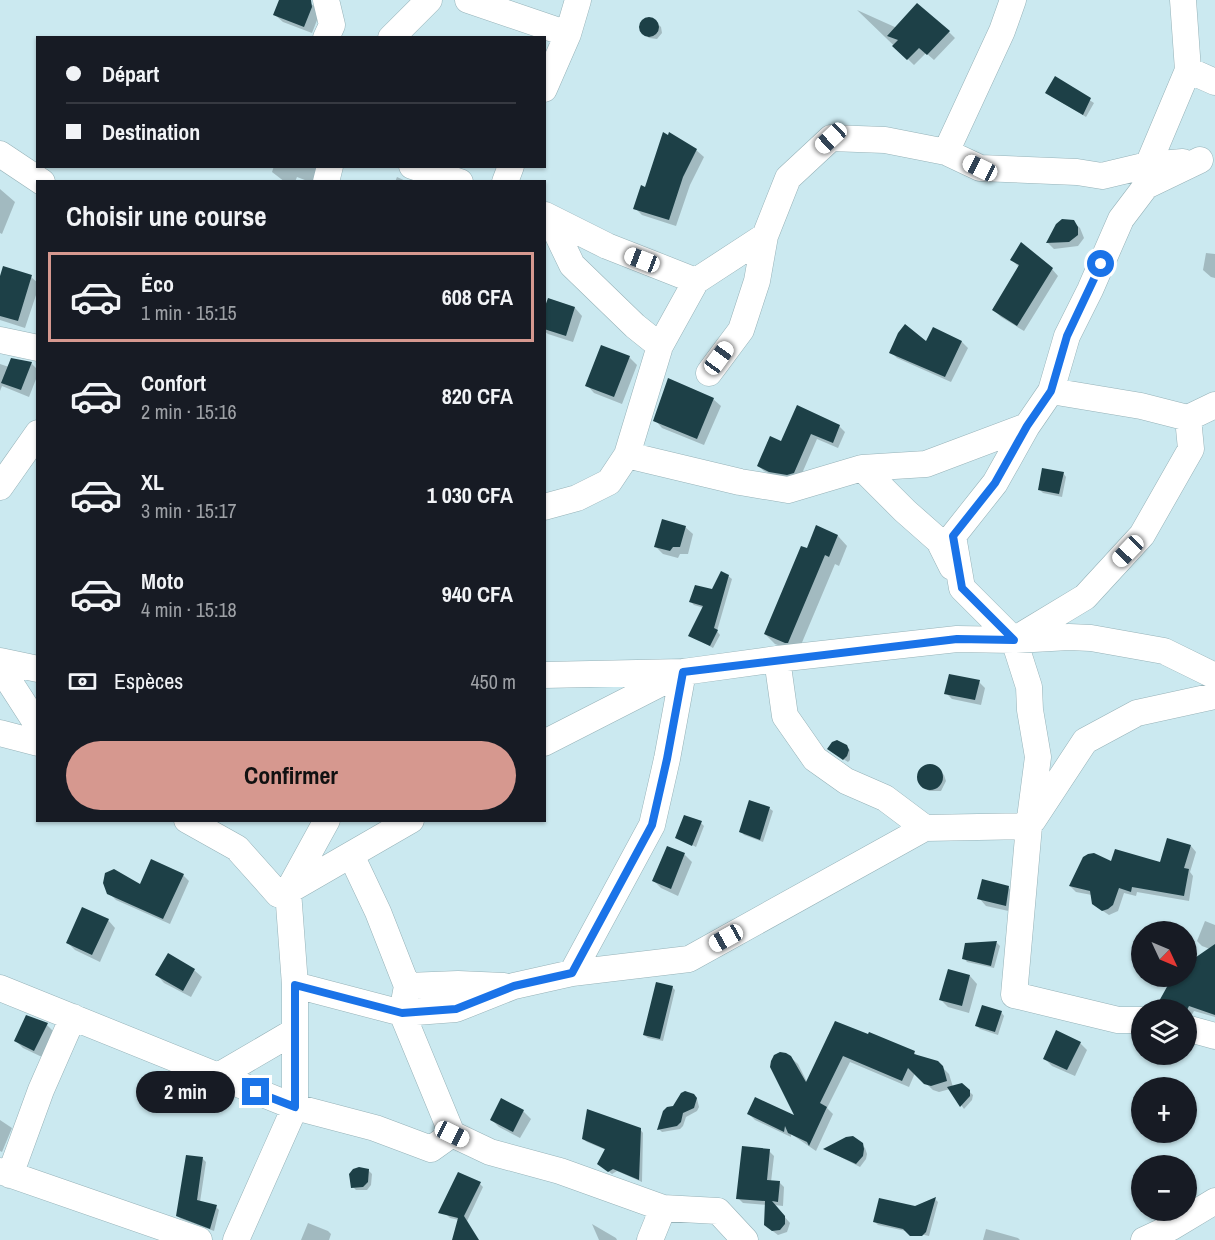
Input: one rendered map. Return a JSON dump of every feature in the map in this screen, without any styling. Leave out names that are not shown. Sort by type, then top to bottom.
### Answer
[{"type":"street","points":[[326,0],[332,25],[327,36]]},
{"type":"street","points":[[393,36],[429,0]]},
{"type":"street","points":[[468,0],[568,34]]},
{"type":"street","points":[[546,84],[568,34],[578,0]]},
{"type":"street","points":[[946,152],[1002,31],[1005,17],[1013,0]]},
{"type":"street","points":[[962,588],[953,536],[995,483],[1027,426],[1051,391],[1067,336],[1121,219],[1147,175],[1188,70],[1183,0]]},
{"type":"street","points":[[1188,70],[1215,82]]},
{"type":"street","points":[[708,373],[741,330],[757,282],[765,236],[788,178],[831,138],[885,140],[946,152],[980,168],[1077,172],[1102,176],[1147,175],[1208,157]]},
{"type":"street","points":[[0,154],[39,180]]},
{"type":"street","points":[[418,168],[454,180]]},
{"type":"street","points":[[547,216],[607,246],[696,281]]},
{"type":"street","points":[[547,216],[572,264],[635,327],[660,346]]},
{"type":"street","points":[[546,506],[577,498],[609,482],[627,455],[660,346],[696,281],[765,236]]},
{"type":"street","points":[[0,340],[36,348]]},
{"type":"street","points":[[1051,391],[1141,406],[1188,417],[1215,405]]},
{"type":"street","points":[[1014,640],[1084,597],[1142,535],[1191,449],[1188,417]]},
{"type":"street","points":[[627,455],[740,482],[788,489],[862,468],[926,464],[1027,426]]},
{"type":"street","points":[[0,487],[36,436]]},
{"type":"street","points":[[862,468],[939,541],[962,588],[1014,640],[1029,687],[1030,710],[1038,757],[1029,826],[1014,995],[1118,1020],[1131,1020]]},
{"type":"street","points":[[546,675],[683,672],[957,639],[1091,638],[1164,651],[1215,676]]},
{"type":"street","points":[[777,659],[785,716],[814,759],[846,781],[885,798],[925,828]]},
{"type":"street","points":[[0,661],[36,669]]},
{"type":"street","points":[[0,667],[36,723]]},
{"type":"street","points":[[546,741],[683,672]]},
{"type":"street","points":[[572,973],[652,825],[683,672]]},
{"type":"street","points":[[1029,826],[1085,741],[1137,713],[1215,696]]},
{"type":"street","points":[[0,733],[36,742]]},
{"type":"street","points":[[191,822],[237,848],[278,894],[288,891],[351,855],[397,825]]},
{"type":"street","points":[[236,1240],[295,1107],[295,985],[288,891],[326,822]]},
{"type":"street","points":[[295,985],[402,1013],[456,1009],[514,986],[572,973],[689,958],[925,828],[1029,826]]},
{"type":"street","points":[[351,855],[378,912],[407,986],[402,1013],[452,1134],[490,1152],[560,1171],[663,1208],[718,1212],[745,1240]]},
{"type":"street","points":[[407,986],[458,984],[514,986]]},
{"type":"street","points":[[0,988],[295,1107],[375,1128],[431,1149],[452,1134]]},
{"type":"street","points":[[73,1017],[5,1173],[199,1240]]},
{"type":"street","points":[[218,1076],[295,1031]]},
{"type":"street","points":[[1197,1031],[1215,1036]]},
{"type":"street","points":[[1144,1240],[1172,1227],[1215,1201]]},
{"type":"street","points":[[650,1240],[663,1208]]},
{"type":"building","points":[[279,0],[311,0],[312,7],[304,27],[273,15]]},
{"type":"building","points":[[917,3],[950,31],[927,55],[919,48],[907,60],[892,46],[898,40],[887,36]]},
{"type":"building","points":[[649,17],[656,20],[659,27],[656,34],[649,37],[642,34],[639,27],[642,20]]},
{"type":"building","points":[[1055,76],[1091,98],[1083,115],[1045,93]]},
{"type":"building","points":[[663,132],[668,135],[669,132],[697,149],[683,177],[669,220],[633,209],[641,185],[645,187]]},
{"type":"building","points":[[1062,219],[1074,220],[1078,227],[1078,235],[1069,242],[1046,243],[1056,224]]},
{"type":"building","points":[[1021,242],[1053,268],[1017,326],[992,310],[1019,265],[1010,260]]},
{"type":"building","points":[[3,266],[32,275],[18,321],[0,316],[0,276]]},
{"type":"building","points":[[548,298],[575,307],[566,336],[546,330]]},
{"type":"building","points":[[905,324],[926,341],[933,327],[962,341],[945,377],[889,353]]},
{"type":"building","points":[[601,345],[630,356],[614,397],[585,386]]},
{"type":"building","points":[[11,358],[32,362],[21,390],[1,383]]},
{"type":"building","points":[[668,378],[714,398],[697,439],[653,421]]},
{"type":"building","points":[[797,405],[840,425],[833,443],[811,434],[794,473],[787,475],[769,472],[757,466],[770,436],[781,441]]},
{"type":"building","points":[[1042,468],[1064,472],[1059,494],[1038,490]]},
{"type":"building","points":[[662,519],[686,526],[680,547],[673,547],[670,551],[654,547]]},
{"type":"building","points":[[816,525],[838,535],[829,557],[825,555],[788,643],[785,643],[764,634],[801,546],[807,548]]},
{"type":"building","points":[[721,571],[729,575],[714,628],[718,630],[710,646],[688,636],[703,606],[689,602],[695,585],[712,589]]},
{"type":"building","points":[[949,674],[980,680],[975,700],[944,694]]},
{"type":"building","points":[[837,740],[847,745],[849,750],[843,760],[827,749],[832,742]]},
{"type":"building","points":[[930,764],[939,768],[943,777],[939,786],[930,790],[921,786],[917,777],[921,768]]},
{"type":"building","points":[[749,800],[770,807],[760,840],[739,832]]},
{"type":"building","points":[[684,815],[702,821],[692,846],[675,838]]},
{"type":"building","points":[[1167,838],[1191,845],[1184,868],[1189,869],[1184,896],[1132,887],[1131,892],[1119,888],[1113,905],[1102,911],[1092,904],[1090,891],[1069,886],[1083,857],[1088,854],[1094,853],[1111,861],[1115,849],[1160,862]]},
{"type":"building","points":[[667,846],[685,853],[671,889],[652,881]]},
{"type":"building","points":[[151,859],[184,874],[163,919],[107,894],[103,883],[105,873],[114,869],[140,884]]},
{"type":"building","points":[[982,879],[1009,886],[1006,906],[977,899]]},
{"type":"building","points":[[82,907],[109,919],[92,955],[66,943]]},
{"type":"building","points":[[997,941],[991,966],[962,959],[965,943]]},
{"type":"building","points":[[1215,944],[1215,1015],[1197,1009],[1197,999],[1160,999],[1167,987],[1197,987],[1197,956]]},
{"type":"building","points":[[168,953],[195,969],[183,991],[155,975]]},
{"type":"building","points":[[948,969],[970,975],[962,1006],[939,1000]]},
{"type":"building","points":[[656,982],[673,986],[660,1039],[643,1035]]},
{"type":"building","points":[[982,1005],[1002,1011],[995,1032],[975,1026]]},
{"type":"building","points":[[26,1015],[48,1023],[34,1051],[14,1041]]},
{"type":"building","points":[[835,1021],[915,1051],[914,1054],[938,1061],[943,1066],[947,1081],[931,1086],[924,1084],[908,1068],[902,1081],[843,1056],[820,1103],[827,1107],[809,1146],[807,1142],[788,1133],[785,1126],[784,1132],[747,1114],[755,1097],[794,1115],[770,1067],[771,1061],[774,1055],[780,1052],[791,1056],[806,1082]]},
{"type":"building","points":[[1056,1030],[1081,1042],[1067,1070],[1043,1059]]},
{"type":"building","points":[[190,1081],[210,1089],[202,1106],[183,1098]]},
{"type":"building","points":[[962,1083],[970,1090],[970,1096],[960,1107],[947,1087]]},
{"type":"building","points":[[685,1091],[694,1094],[697,1098],[694,1108],[683,1113],[681,1122],[677,1126],[657,1130],[663,1111],[673,1106],[681,1093]]},
{"type":"building","points":[[501,1098],[524,1110],[513,1132],[490,1120]]},
{"type":"building","points":[[587,1109],[641,1128],[639,1180],[613,1169],[608,1172],[597,1164],[605,1149],[582,1139]]},
{"type":"building","points":[[853,1136],[863,1143],[864,1149],[863,1156],[856,1164],[823,1149],[846,1137]]},
{"type":"building","points":[[742,1146],[770,1149],[767,1180],[780,1181],[778,1202],[772,1201],[785,1216],[785,1224],[780,1230],[772,1231],[764,1225],[765,1201],[736,1199]]},
{"type":"building","points":[[186,1155],[203,1157],[197,1200],[217,1205],[210,1229],[176,1216]]},
{"type":"building","points":[[359,1167],[369,1169],[368,1182],[363,1187],[351,1188],[349,1174],[353,1169]]},
{"type":"building","points":[[458,1172],[481,1182],[464,1216],[479,1240],[452,1240],[458,1218],[438,1213]]},
{"type":"building","points":[[936,1197],[926,1232],[922,1236],[910,1236],[903,1229],[873,1222],[879,1198],[915,1206]]},
{"type":"route","points":[[256,1092],[295,1107],[295,985],[402,1013],[456,1009],[514,986],[572,973],[652,825],[683,672],[957,639],[1014,640],[962,588],[953,536],[995,483],[1027,426],[1051,391],[1067,336],[1101,264]]}]
